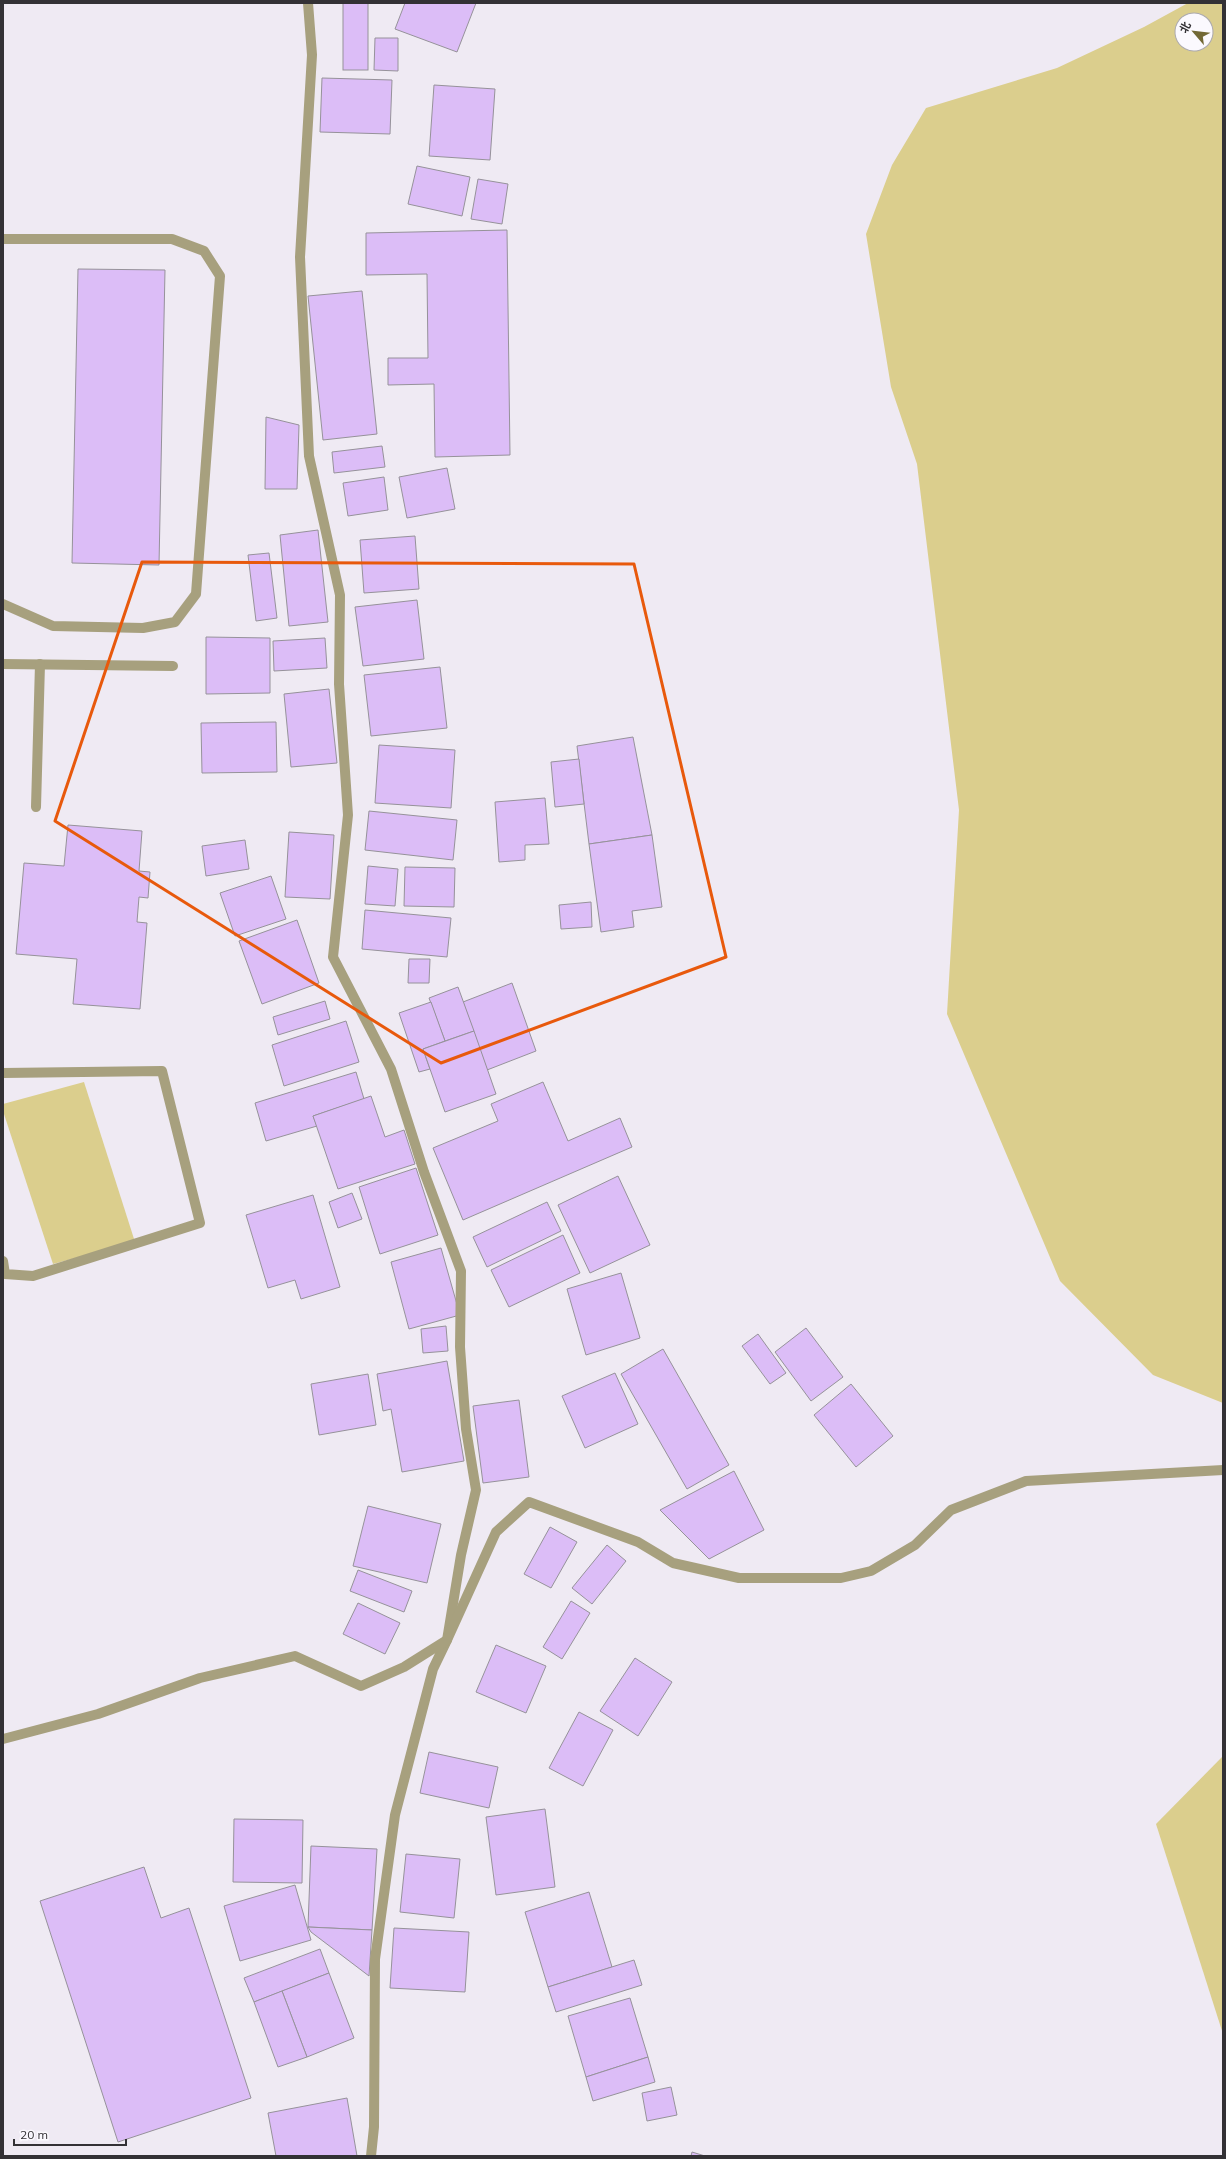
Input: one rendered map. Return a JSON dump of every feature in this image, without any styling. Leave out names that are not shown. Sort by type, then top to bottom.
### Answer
[{"type":"street","points":[[3,1739],[98,1714],[200,1678],[295,1656],[361,1686],[404,1667],[447,1640],[461,1555],[476,1490],[466,1429],[460,1346],[461,1271],[424,1172],[391,1069],[333,957],[348,815],[339,684],[340,595],[309,456],[300,256],[312,55],[308,3]]},
{"type":"street","points":[[3,239],[172,239],[204,251],[220,276],[196,594],[175,622],[143,628],[53,626],[3,604]]},
{"type":"street","points":[[3,664],[173,666]]},
{"type":"street","points":[[36,807],[40,664]]},
{"type":"street","points":[[3,1073],[162,1071],[200,1223],[33,1276],[5,1274],[3,1261]]},
{"type":"street","points":[[371,2156],[374,2127],[375,1959],[395,1815],[433,1670],[496,1532],[529,1502],[638,1542],[673,1562],[739,1578],[841,1578],[871,1571],[915,1545],[951,1510],[1026,1482],[1223,1470]]},
{"type":"highlighted area","points":[[142,562],[634,564],[726,957],[441,1063],[55,821]]},
{"type":"shaded area","points":[[1188,3],[1223,3],[1223,1403],[1153,1375],[1060,1281],[947,1014],[959,810],[917,464],[891,387],[866,234],[892,165],[926,108],[1057,68],[1144,27]]},
{"type":"shaded area","points":[[84,1082],[135,1242],[53,1264],[3,1111],[3,1104]]},
{"type":"shaded area","points":[[1223,1756],[1223,2034],[1156,1824]]},
{"type":"building","points":[[343,3],[368,3],[368,70],[343,70]]},
{"type":"building","points":[[405,3],[476,3],[457,52],[395,29]]},
{"type":"building","points":[[375,38],[398,38],[398,71],[374,70]]},
{"type":"building","points":[[322,78],[392,80],[390,134],[320,132]]},
{"type":"building","points":[[434,85],[495,89],[490,160],[429,156]]},
{"type":"building","points":[[417,166],[470,177],[462,216],[408,204]]},
{"type":"building","points":[[478,179],[508,184],[502,224],[471,219]]},
{"type":"building","points":[[507,230],[510,455],[435,457],[434,384],[388,385],[388,358],[428,358],[427,274],[366,275],[366,233]]},
{"type":"building","points":[[78,269],[165,270],[159,565],[72,563]]},
{"type":"building","points":[[362,291],[377,434],[323,440],[308,296]]},
{"type":"building","points":[[266,417],[299,425],[297,489],[265,489]]},
{"type":"building","points":[[382,446],[385,467],[334,473],[332,452]]},
{"type":"building","points":[[447,468],[455,509],[407,518],[399,477]]},
{"type":"building","points":[[384,477],[388,510],[348,516],[343,483]]},
{"type":"building","points":[[318,530],[328,622],[289,626],[280,535]]},
{"type":"building","points":[[415,536],[419,589],[364,593],[360,540]]},
{"type":"building","points":[[269,553],[277,618],[256,621],[248,555]]},
{"type":"building","points":[[417,600],[424,659],[363,666],[355,607]]},
{"type":"building","points":[[206,637],[270,638],[270,693],[206,694]]},
{"type":"building","points":[[325,638],[327,668],[274,671],[273,641]]},
{"type":"building","points":[[440,667],[447,728],[371,736],[364,675]]},
{"type":"building","points":[[329,689],[337,763],[291,767],[284,694]]},
{"type":"building","points":[[276,722],[277,772],[202,773],[201,723]]},
{"type":"building","points":[[633,737],[652,835],[589,844],[577,746]]},
{"type":"building","points":[[379,745],[455,750],[451,808],[375,803]]},
{"type":"building","points":[[579,759],[584,804],[555,807],[551,762]]},
{"type":"building","points":[[545,798],[549,844],[525,845],[525,860],[499,862],[495,802]]},
{"type":"building","points":[[369,811],[457,820],[453,860],[365,850]]},
{"type":"building","points":[[68,825],[142,831],[139,871],[150,872],[148,898],[139,897],[137,922],[147,923],[140,1009],[73,1004],[77,959],[16,954],[24,863],[64,866]]},
{"type":"building","points":[[289,832],[334,835],[330,899],[285,897]]},
{"type":"building","points":[[652,835],[662,907],[632,911],[634,927],[601,932],[589,844]]},
{"type":"building","points":[[245,840],[249,869],[206,876],[202,846]]},
{"type":"building","points":[[368,866],[398,869],[395,906],[365,904]]},
{"type":"building","points":[[405,867],[455,868],[454,907],[404,906]]},
{"type":"building","points":[[271,876],[286,919],[235,936],[220,893]]},
{"type":"building","points":[[591,902],[592,927],[561,929],[559,905]]},
{"type":"building","points":[[365,910],[451,918],[447,957],[362,949]]},
{"type":"building","points":[[297,920],[319,983],[262,1004],[239,941]]},
{"type":"building","points":[[409,959],[430,959],[429,983],[408,983]]},
{"type":"building","points":[[512,983],[536,1051],[487,1070],[463,1002]]},
{"type":"building","points":[[458,987],[474,1031],[445,1041],[429,998]]},
{"type":"building","points":[[325,1001],[330,1019],[278,1035],[273,1017]]},
{"type":"building","points":[[431,1002],[445,1041],[423,1049],[430,1069],[419,1072],[399,1013]]},
{"type":"building","points":[[346,1021],[359,1062],[284,1086],[272,1045]]},
{"type":"building","points":[[474,1031],[496,1094],[445,1112],[423,1049]]},
{"type":"building","points":[[356,1072],[364,1099],[313,1116],[317,1126],[266,1141],[255,1103]]},
{"type":"building","points":[[543,1082],[568,1141],[620,1118],[632,1147],[463,1220],[433,1148],[498,1121],[491,1104]]},
{"type":"building","points":[[371,1096],[385,1137],[404,1130],[415,1164],[338,1189],[313,1116]]},
{"type":"building","points":[[416,1168],[438,1235],[380,1254],[359,1187]]},
{"type":"building","points":[[618,1176],[650,1245],[590,1273],[558,1205]]},
{"type":"building","points":[[352,1193],[362,1219],[338,1228],[329,1202]]},
{"type":"building","points":[[313,1195],[340,1287],[301,1299],[295,1280],[268,1288],[246,1215]]},
{"type":"building","points":[[547,1202],[561,1231],[487,1267],[473,1237]]},
{"type":"building","points":[[563,1235],[580,1273],[509,1307],[491,1270]]},
{"type":"building","points":[[441,1248],[460,1315],[409,1329],[391,1262]]},
{"type":"building","points":[[621,1273],[640,1338],[586,1355],[567,1289]]},
{"type":"building","points":[[446,1326],[448,1351],[423,1353],[421,1329]]},
{"type":"building","points":[[806,1328],[843,1377],[811,1401],[775,1352]]},
{"type":"building","points":[[758,1334],[786,1373],[770,1384],[742,1346]]},
{"type":"building","points":[[663,1349],[729,1465],[687,1489],[621,1374]]},
{"type":"building","points":[[447,1361],[464,1461],[402,1472],[391,1409],[383,1411],[377,1374]]},
{"type":"building","points":[[615,1373],[638,1424],[585,1448],[562,1396]]},
{"type":"building","points":[[368,1374],[376,1425],[319,1435],[311,1384]]},
{"type":"building","points":[[851,1384],[893,1436],[856,1467],[814,1415]]},
{"type":"building","points":[[519,1400],[529,1477],[483,1483],[473,1406]]},
{"type":"building","points":[[734,1471],[764,1530],[709,1559],[660,1510]]},
{"type":"building","points":[[368,1506],[441,1524],[427,1583],[353,1566]]},
{"type":"building","points":[[550,1527],[577,1542],[551,1588],[524,1574]]},
{"type":"building","points":[[607,1545],[626,1561],[592,1604],[572,1588]]},
{"type":"building","points":[[358,1570],[412,1591],[404,1612],[350,1591]]},
{"type":"building","points":[[571,1601],[590,1613],[562,1659],[543,1647]]},
{"type":"building","points":[[358,1603],[400,1623],[385,1654],[343,1634]]},
{"type":"building","points":[[496,1645],[546,1666],[526,1713],[476,1692]]},
{"type":"building","points":[[635,1658],[672,1682],[638,1736],[600,1711]]},
{"type":"building","points":[[579,1712],[613,1730],[583,1786],[549,1768]]},
{"type":"building","points":[[429,1752],[498,1767],[489,1808],[420,1793]]},
{"type":"building","points":[[545,1809],[555,1887],[496,1895],[486,1817]]},
{"type":"building","points":[[234,1819],[303,1820],[302,1883],[233,1882]]},
{"type":"building","points":[[311,1846],[377,1849],[372,1930],[308,1927]]},
{"type":"building","points":[[406,1854],[460,1859],[454,1918],[400,1912]]},
{"type":"building","points":[[144,1867],[161,1918],[189,1908],[251,2098],[118,2142],[40,1901]]},
{"type":"building","points":[[295,1885],[311,1940],[240,1961],[224,1906]]},
{"type":"building","points":[[589,1892],[612,1967],[548,1987],[525,1912]]},
{"type":"building","points":[[308,1927],[372,1930],[369,1976],[311,1932]]},
{"type":"building","points":[[394,1928],[469,1932],[465,1992],[390,1988]]},
{"type":"building","points":[[320,1949],[329,1973],[254,2002],[244,1978]]},
{"type":"building","points":[[634,1960],[642,1985],[556,2012],[548,1987]]},
{"type":"building","points":[[329,1973],[354,2038],[307,2057],[282,1991]]},
{"type":"building","points":[[282,1991],[307,2057],[278,2067],[254,2002]]},
{"type":"building","points":[[630,1998],[648,2057],[586,2077],[568,2016]]},
{"type":"building","points":[[648,2057],[655,2082],[593,2101],[586,2077]]},
{"type":"building","points":[[671,2087],[677,2115],[647,2121],[642,2093]]},
{"type":"building","points":[[347,2098],[357,2156],[276,2156],[268,2113]]},
{"type":"building","points":[[692,2152],[705,2156],[691,2156]]}]
